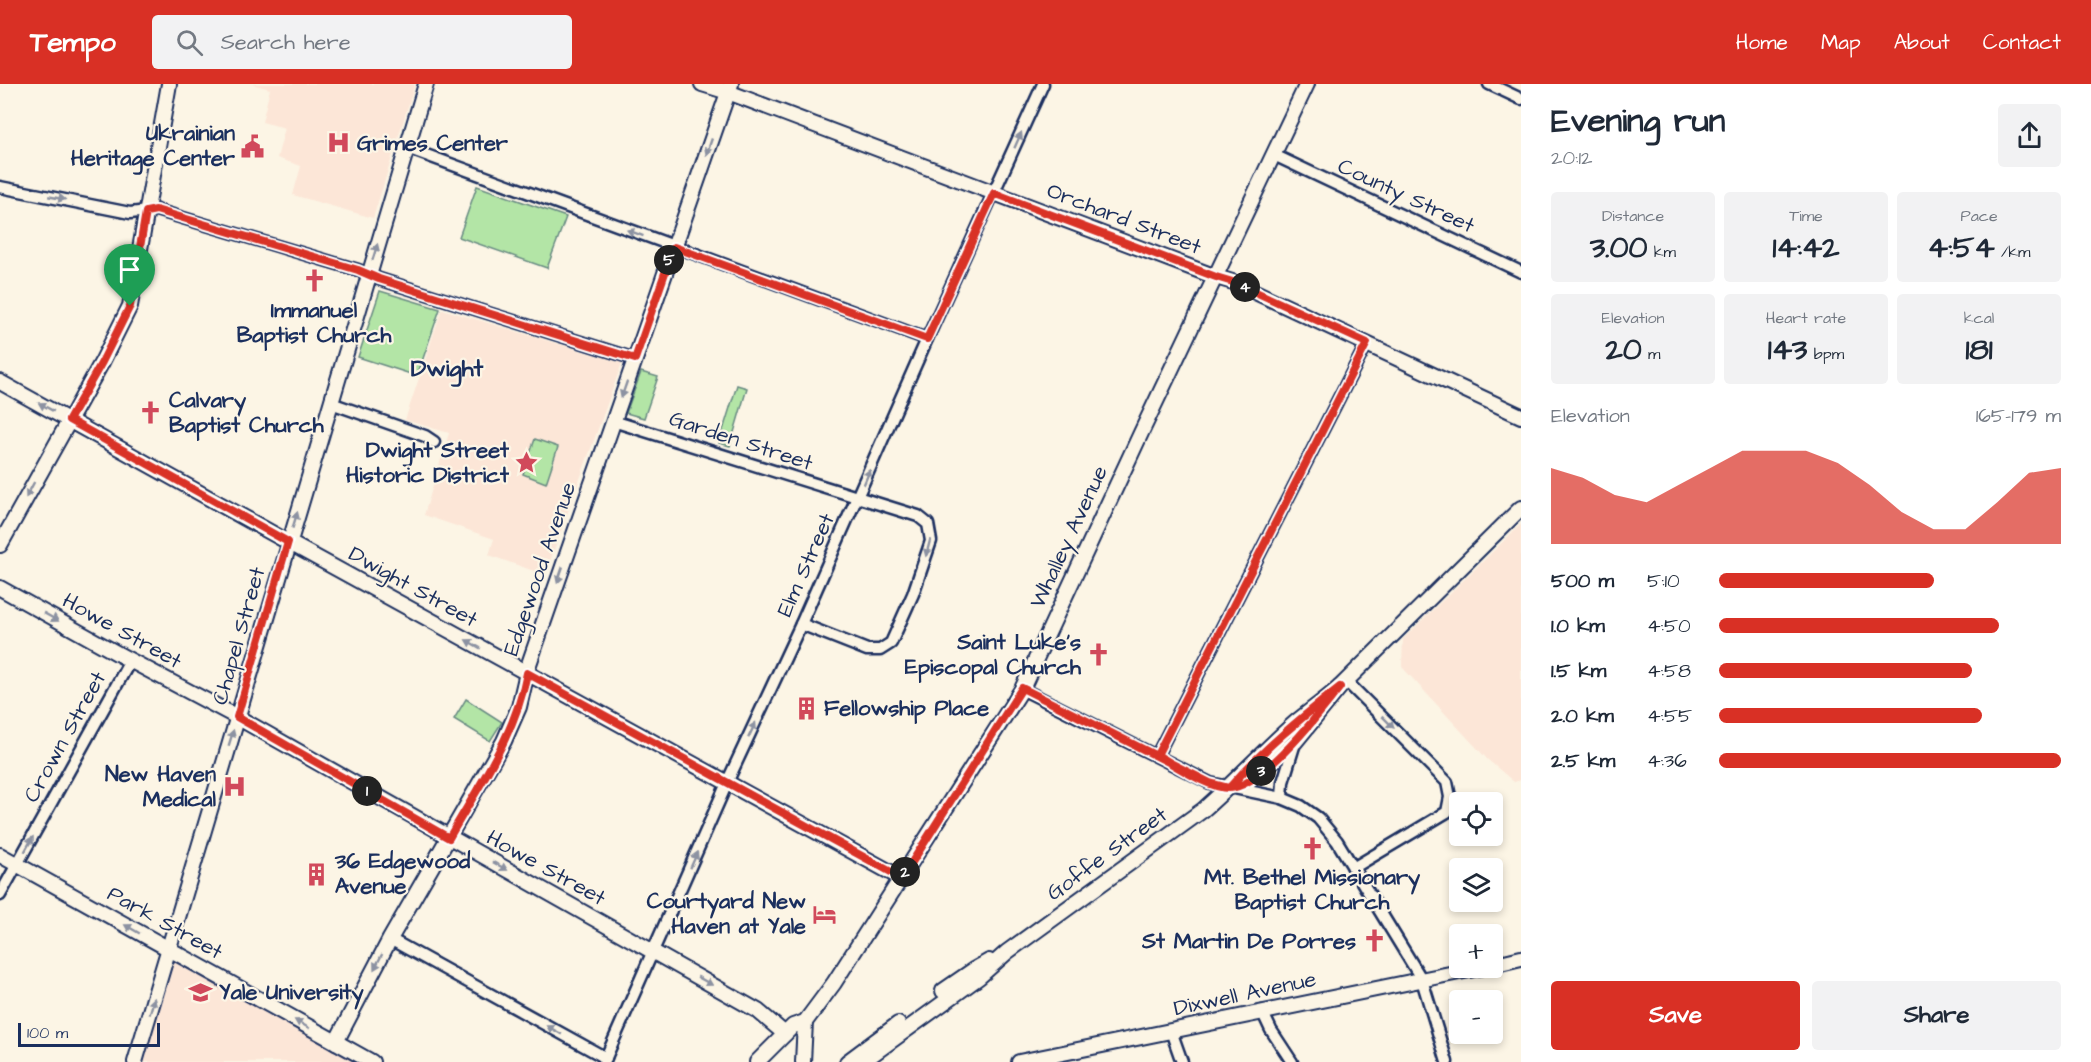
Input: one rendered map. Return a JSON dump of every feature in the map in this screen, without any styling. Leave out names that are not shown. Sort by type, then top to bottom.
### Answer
[{"type":"main road","points":[[0,545],[102,362],[130,306],[169,84]]},
{"type":"main road","name":"Chapel Street","points":[[135,1062],[426,84]]},
{"type":"main road","name":"Orchard Street","points":[[702,84],[729,88],[994,193],[1236,283],[1521,416]]},
{"type":"main road","name":"Whalley Avenue","points":[[757,1062],[793,1026],[805,1022],[834,983],[1022,688],[1307,84]]},
{"type":"main road","name":"Edgewood Avenue","points":[[336,1042],[390,939],[504,741],[519,708],[527,673],[729,88]]},
{"type":"main road","name":"Dwight Street","points":[[0,382],[727,784],[902,878]]},
{"type":"main road","name":"Goffe Street","points":[[1229,788],[1249,782],[1295,742],[1343,684],[1521,508]]},
{"type":"main road","name":"Howe Street","points":[[0,588],[130,661],[237,717],[758,1011],[785,1034]]},
{"type":"main road","name":"Goffe Street","points":[[862,1062],[979,977],[1007,952],[1203,810],[1229,788],[1296,722],[1343,684]]},
{"type":"main road","name":"Park Street","points":[[0,855],[372,1062]]},
{"type":"main road","name":"Goffe Street","points":[[847,1062],[975,969],[1007,952]]},
{"type":"main road","points":[[1503,962],[1521,958]]},
{"type":"main road","name":"Dixwell Avenue","points":[[1019,1062],[1449,974]]},
{"type":"main road","points":[[803,1062],[805,1022]]},
{"type":"street","name":"Elm Street","points":[[605,1060],[1043,84]]},
{"type":"street","points":[[1489,84],[1521,99]]},
{"type":"street","points":[[407,148],[927,339]]},
{"type":"street","name":"County Street","points":[[1274,154],[1521,272]]},
{"type":"street","points":[[0,187],[130,213],[158,210],[635,359]]},
{"type":"street","points":[[1157,755],[1367,343]]},
{"type":"street","points":[[331,403],[425,436],[434,442]]},
{"type":"street","name":"Garden Street","points":[[613,421],[918,516],[928,524],[931,541],[913,594],[891,643],[880,650],[867,650],[801,624]]},
{"type":"street","name":"Crown Street","points":[[0,895],[130,661]]},
{"type":"street","points":[[1343,684],[1447,782],[1450,797],[1447,812],[1353,868]]},
{"type":"street","points":[[1022,688],[1210,783],[1282,798],[1301,806],[1318,818],[1337,840],[1422,980],[1447,1062]]},
{"type":"street","points":[[1282,798],[1283,782],[1295,742]]},
{"type":"street","points":[[390,939],[605,1060]]},
{"type":"street","points":[[1262,1011],[1271,1030],[1292,1062]]},
{"type":"street","points":[[1171,1031],[1182,1062]]},
{"type":"shaded area","name":"Grimes Center","points":[[252,84],[415,84],[373,218],[293,195],[301,166],[277,158],[285,128],[262,122],[270,89]]},
{"type":"shaded area","points":[[442,309],[622,363],[545,575],[489,555],[494,539],[424,515],[449,433],[405,420]]},
{"type":"shaded area","points":[[1521,524],[1521,780],[1514,782],[1488,760],[1402,667],[1402,663],[1403,639]]},
{"type":"shaded area","name":"Yale University","points":[[168,949],[372,1062],[135,1062]]},
{"type":"green space","points":[[477,186],[566,217],[547,268],[459,237]]},
{"type":"green space","points":[[380,291],[440,309],[417,376],[358,357]]},
{"type":"green space","points":[[641,372],[658,377],[644,418],[626,413]]},
{"type":"green space","points":[[737,385],[747,388],[730,446],[719,443]]},
{"type":"green space","points":[[535,439],[558,447],[546,483],[523,474]]},
{"type":"green space","points":[[466,699],[502,722],[490,741],[454,719]]},
{"type":"place","name":"Grimes Center","points":[[339,143]]},
{"type":"place","name":"Ukrainian Heritage Center","points":[[253,146]]},
{"type":"place","name":"Immanuel Baptist Church","points":[[314,281]]},
{"type":"place","name":"Calvary Baptist Church","points":[[151,413]]},
{"type":"place","name":"Dwight Street Historic District","points":[[527,463]]},
{"type":"place","name":"Saint Luke's Episcopal Church","points":[[1099,655]]},
{"type":"place","name":"Fellowship Place","points":[[806,708]]},
{"type":"place","name":"New Haven Medical","points":[[234,787]]},
{"type":"place","name":"Mt. Bethel Missionary Baptist Church","points":[[1312,848]]},
{"type":"place","name":"36 Edgewood Avenue","points":[[317,874]]},
{"type":"place","name":"Courtyard New Haven at Yale","points":[[824,914]]},
{"type":"place","name":"St Martin De Porres","points":[[1374,941]]},
{"type":"place","name":"Yale University","points":[[201,992]]},
{"type":"district","name":"Dwight","points":[[447,369]]},
{"type":"route","points":[[130,306],[69,420],[288,542],[237,717],[449,838],[504,741],[519,708],[527,673],[902,878],[1022,688],[1210,783],[1229,788],[1296,722],[1340,687],[1295,742],[1249,782],[1229,788],[1210,783],[1157,755],[1367,343],[1236,283],[994,193],[927,339],[674,247],[635,359],[379,279],[358,270],[156,210],[146,212],[130,306]]}]
